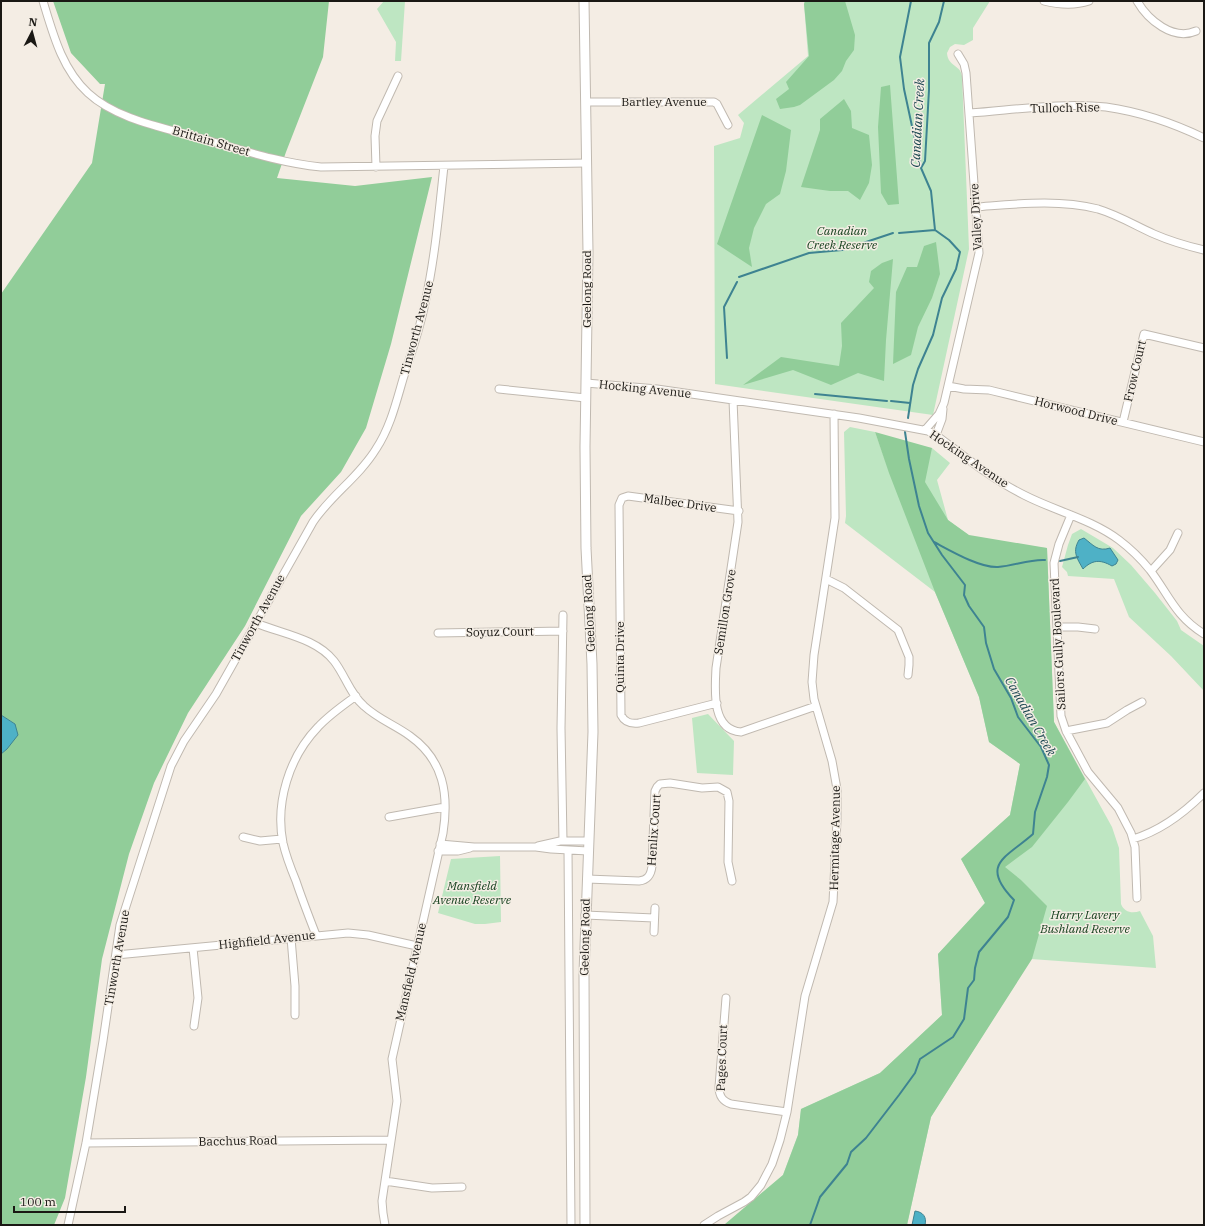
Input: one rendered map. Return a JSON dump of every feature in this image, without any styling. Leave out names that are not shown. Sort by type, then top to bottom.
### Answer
[{"type":"main road","name":"Geelong Road","points":[[584,1],[587,163],[586,560],[592,664],[593,716],[584,973],[585,1225]]},
{"type":"street","name":"Brittain Street","points":[[43,1],[59,49],[68,67],[89,94],[116,112],[162,127],[290,163],[321,167],[444,166]]},
{"type":"street","points":[[1044,1],[1067,5],[1080,4],[1089,1]]},
{"type":"street","points":[[1137,1],[1152,20],[1167,30],[1181,33],[1196,31]]},
{"type":"street","name":"Valley Drive","points":[[936,435],[943,418],[944,403],[978,257],[970,113],[966,70],[958,54]]},
{"type":"street","points":[[376,167],[375,136],[377,121],[398,76]]},
{"type":"street","name":"Bartley Avenue","points":[[586,102],[714,102],[717,104],[728,125]]},
{"type":"street","name":"Tulloch Rise","points":[[970,113],[1070,106],[1107,108],[1157,119],[1178,126],[1204,138]]},
{"type":"street","points":[[444,166],[587,163]]},
{"type":"street","name":"Tinworth Avenue","points":[[68,1225],[86,1143],[118,935],[124,911],[171,766],[184,741],[216,694],[317,516],[362,468],[376,449],[387,428],[416,339],[425,304],[444,166]]},
{"type":"street","points":[[976,208],[1049,203],[1084,206],[1118,216],[1171,241],[1204,250]]},
{"type":"street","name":"Frow Court","points":[[1123,422],[1144,334],[1204,348]]},
{"type":"street","name":"Hocking Avenue","points":[[586,383],[657,389],[834,414],[925,430],[936,435],[964,458],[996,480],[1024,495],[1094,525],[1119,540],[1140,558],[1151,571],[1175,609],[1185,620],[1204,634]]},
{"type":"street","name":"Horwood Drive","points":[[948,386],[964,389],[989,390],[1204,442]]},
{"type":"street","points":[[499,389],[586,398]]},
{"type":"street","name":"Semillon Grove","points":[[733,400],[738,511],[737,533],[716,668],[719,716],[730,729],[738,732],[748,730],[816,706]]},
{"type":"street","name":"Valley Drive","points":[[925,430],[939,414],[944,403]]},
{"type":"street","name":"Hermitage Avenue","points":[[704,1225],[748,1199],[759,1188],[767,1175],[775,1156],[786,1112],[804,1003],[832,911],[834,897],[837,790],[832,761],[816,706],[812,686],[813,665],[835,513],[834,414]]},
{"type":"street","name":"Malbec Drive","points":[[622,498],[628,496],[738,511]]},
{"type":"street","name":"Quinta Drive","points":[[622,498],[619,508],[621,715],[626,722],[636,723],[649,721],[717,702]]},
{"type":"street","name":"Sailors Gully Boulevard","points":[[1071,515],[1059,544],[1054,561],[1061,711],[1066,731],[1090,774],[1120,812],[1133,839],[1136,858],[1137,898]]},
{"type":"street","points":[[1151,571],[1170,550],[1178,533]]},
{"type":"street","points":[[826,579],[841,586],[898,630],[908,657],[908,675]]},
{"type":"street","points":[[563,615],[561,706],[564,841],[567,850],[571,1225]]},
{"type":"street","name":"Mansfield Avenue","points":[[256,623],[305,641],[323,651],[335,663],[364,707],[414,739],[430,756],[437,768],[443,784],[445,807],[444,821],[392,1059],[397,1097],[382,1204],[385,1225]]},
{"type":"street","points":[[1057,627],[1078,626],[1095,629]]},
{"type":"street","name":"Soyuz Court","points":[[438,632],[563,631]]},
{"type":"street","points":[[316,936],[288,861],[282,839],[281,827],[283,797],[288,776],[294,761],[305,742],[338,708],[356,696]]},
{"type":"street","points":[[1066,731],[1107,723],[1126,710],[1142,702]]},
{"type":"street","name":"Henlix Court","points":[[587,879],[639,881],[649,877],[652,866],[655,791],[660,784],[670,783],[702,788],[718,787],[724,789],[728,793],[728,862],[732,881]]},
{"type":"street","points":[[1133,839],[1145,835],[1168,822],[1188,808],[1204,794]]},
{"type":"street","points":[[390,817],[445,807]]},
{"type":"street","points":[[243,837],[260,841],[282,839]]},
{"type":"street","points":[[536,847],[564,841],[589,841]]},
{"type":"street","points":[[439,847],[458,851],[474,847],[536,847],[588,851]]},
{"type":"street","points":[[654,932],[655,908]]},
{"type":"street","points":[[586,915],[654,918]]},
{"type":"street","name":"Highfield Avenue","points":[[116,955],[355,933],[417,946]]},
{"type":"street","points":[[291,938],[295,986],[295,1014]]},
{"type":"street","points":[[193,948],[198,998],[194,1026]]},
{"type":"street","name":"Pages Court","points":[[726,998],[719,1088],[720,1096],[723,1100],[730,1104],[786,1112]]},
{"type":"street","name":"Bacchus Road","points":[[86,1143],[391,1140]]},
{"type":"street","points":[[385,1181],[432,1188],[462,1187]]},
{"type":"green space","points":[[53,1],[329,1],[323,57],[277,178],[355,186],[432,177],[391,344],[366,428],[341,472],[301,516],[245,626],[188,713],[154,783],[129,854],[102,959],[86,1077],[65,1198],[54,1225],[1,1225],[1,754],[7,749],[15,724],[1,715],[1,294],[92,163],[105,84],[100,84],[71,53]]},
{"type":"green space","points":[[384,1],[405,1],[401,61],[395,61],[396,42],[377,9]]},
{"type":"green space","name":"Canadian Creek Reserve","points":[[805,1],[990,1],[973,28],[973,40],[964,45],[955,44],[950,47],[947,53],[949,61],[959,69],[962,76],[969,249],[933,415],[715,384],[714,146],[740,138],[744,123],[738,115],[808,56]]},
{"type":"green space","points":[[805,1],[845,1],[855,35],[854,50],[846,61],[842,71],[834,80],[800,105],[780,109],[776,99],[789,89],[786,82],[809,56],[804,4]]},
{"type":"green space","points":[[890,85],[899,204],[888,205],[881,193],[878,127],[881,87]]},
{"type":"green space","points":[[844,99],[851,111],[852,128],[869,135],[872,165],[869,183],[860,200],[848,191],[830,191],[801,187],[820,130],[820,119]]},
{"type":"green space","points":[[762,115],[791,130],[786,171],[780,194],[766,204],[754,228],[749,248],[752,267],[717,244]]},
{"type":"green space","points":[[936,242],[940,274],[932,298],[918,327],[911,355],[893,364],[896,292],[907,267],[917,267],[924,246]]},
{"type":"green space","points":[[893,259],[884,381],[858,373],[831,385],[793,370],[743,385],[781,357],[839,366],[842,346],[841,323],[874,288],[869,282],[871,271],[882,263]]},
{"type":"green space","name":"Harry Lavery Bushland Reserve","points":[[850,427],[875,432],[889,471],[887,444],[932,448],[950,463],[937,480],[948,520],[975,540],[1047,548],[1054,722],[1112,827],[1119,848],[1121,904],[1126,911],[1140,911],[1153,936],[1156,968],[1031,959],[931,1117],[907,1225],[724,1225],[783,1175],[798,1135],[801,1109],[880,1073],[942,1015],[938,954],[985,903],[961,859],[1010,815],[1020,764],[989,742],[979,697],[935,592],[845,523],[844,432]]},
{"type":"green space","points":[[875,432],[932,448],[925,482],[948,520],[969,535],[1047,548],[1054,722],[1085,779],[1032,847],[1005,867],[1021,880],[1047,906],[1032,959],[931,1117],[907,1225],[724,1225],[783,1175],[798,1135],[801,1109],[880,1073],[942,1015],[938,954],[985,903],[961,859],[1010,815],[1020,764],[989,742],[979,697],[935,592],[889,473]]},
{"type":"green space","points":[[1081,529],[1113,548],[1131,565],[1177,621],[1181,630],[1204,646],[1204,691],[1171,656],[1129,617],[1114,579],[1068,576],[1067,572],[1062,567],[1068,545],[1072,534]]},
{"type":"green space","points":[[708,714],[734,741],[733,775],[697,773],[692,718]]},
{"type":"green space","name":"Mansfield Avenue Reserve","points":[[500,856],[501,922],[475,924],[438,913],[451,859]]},
{"type":"water","points":[[1084,538],[1099,548],[1110,548],[1118,560],[1116,564],[1112,566],[1104,562],[1093,562],[1083,569],[1076,555],[1076,548],[1079,540]]},
{"type":"water","points":[[1,715],[15,724],[18,735],[1,754]]},
{"type":"water","points":[[915,1211],[924,1215],[925,1225],[912,1225]]},
{"type":"waterway","points":[[911,1],[900,57],[904,89],[921,168]]},
{"type":"waterway","name":"Canadian Creek","points":[[908,418],[913,385],[918,369],[933,335],[942,298],[956,269],[960,252],[949,240],[935,230],[931,191],[921,168],[925,161],[929,90],[929,43],[939,22],[944,1]]},
{"type":"waterway","points":[[899,233],[935,230]]},
{"type":"waterway","points":[[739,277],[809,253],[842,250],[893,233]]},
{"type":"waterway","points":[[727,358],[724,307],[737,282]]},
{"type":"waterway","points":[[815,394],[887,401]]},
{"type":"waterway","points":[[891,401],[910,403]]},
{"type":"waterway","name":"Canadian Creek","points":[[810,1225],[820,1197],[847,1164],[851,1152],[866,1138],[915,1073],[920,1059],[953,1037],[964,1019],[968,988],[974,980],[979,952],[1008,917],[1014,900],[998,878],[1000,862],[1033,834],[1035,812],[1047,777],[1049,765],[1041,747],[1018,717],[1011,698],[994,669],[986,643],[984,627],[969,606],[964,595],[965,585],[942,555],[928,533],[919,506],[905,432]]},
{"type":"waterway","points":[[934,542],[974,562],[991,567],[1045,560]]},
{"type":"waterway","points":[[1060,561],[1078,557]]}]
